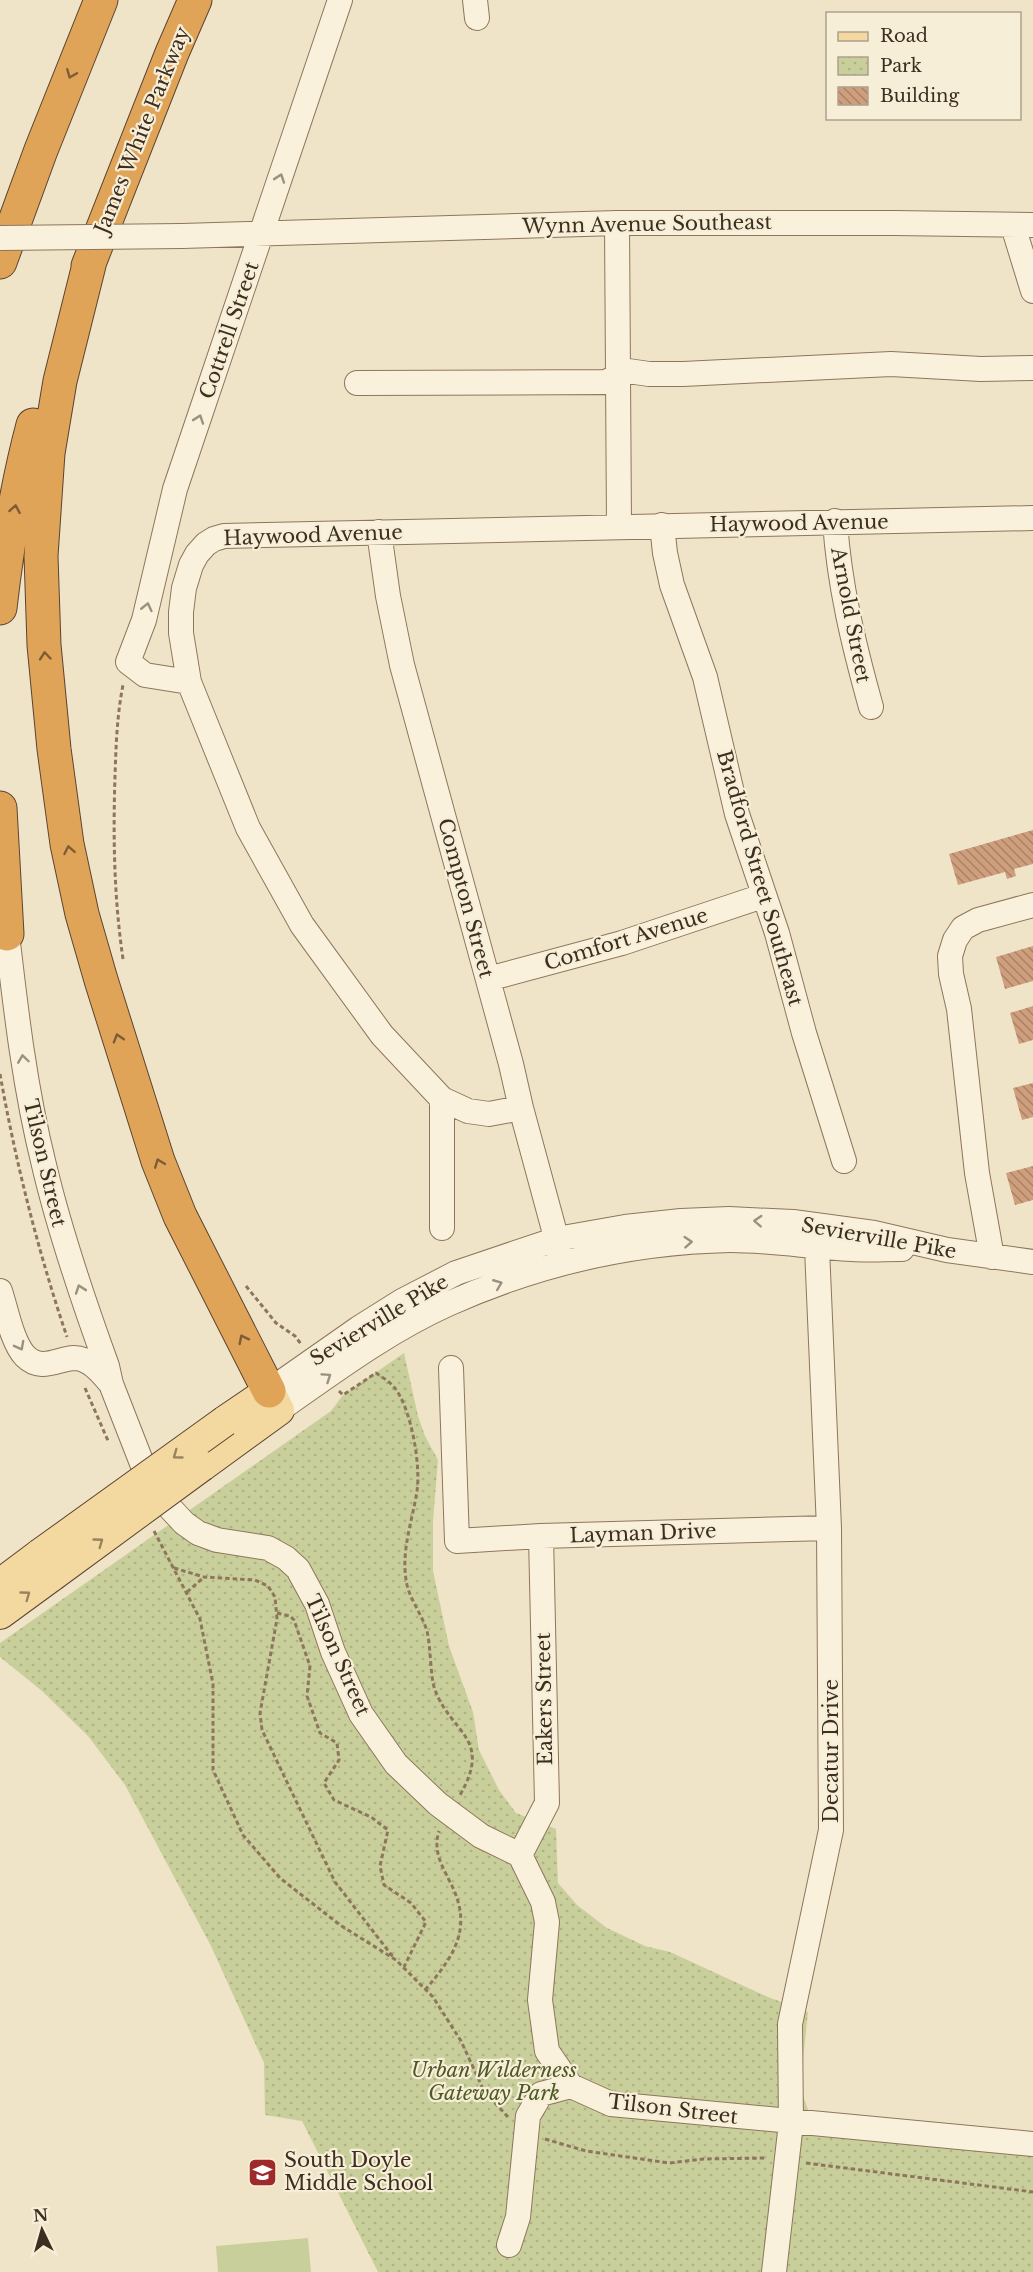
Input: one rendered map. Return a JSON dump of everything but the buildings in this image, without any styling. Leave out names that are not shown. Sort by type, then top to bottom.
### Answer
[{"type":"highway","points":[[0,262],[41,150],[101,0]]},
{"type":"highway","name":"James White Parkway","points":[[90,261],[195,0]]},
{"type":"highway","points":[[0,608],[7,551],[32,432],[50,362],[90,261]]},
{"type":"highway","points":[[90,261],[60,381],[48,453],[41,556],[44,645],[54,749],[67,844],[82,915],[158,1161],[180,1216],[274,1400]]},
{"type":"highway","points":[[0,808],[7,934]]},
{"type":"main road","name":"Sevierville Pike","points":[[0,1614],[46,1565],[225,1421],[274,1400]]},
{"type":"main road","name":"Sevierville Pike","points":[[0,1584],[46,1565],[202,1466],[274,1400]]},
{"type":"street","name":"Cottrell Street","points":[[128,662],[144,620],[175,489],[340,0]]},
{"type":"street","name":"Wynn Avenue Southeast","points":[[0,238],[182,236],[617,223],[894,223],[1023,226]]},
{"type":"street","points":[[617,223],[619,526]]},
{"type":"street","points":[[1023,226],[1033,291]]},
{"type":"street","points":[[357,383],[606,382],[628,370],[650,374],[683,374],[891,364],[981,369],[1033,368]]},
{"type":"street","name":"Haywood Avenue","points":[[521,1108],[489,1114],[468,1111],[442,1099],[382,1035],[302,925],[248,828],[189,682],[181,633],[181,612],[184,588],[191,565],[206,544],[224,536],[1033,518]]},
{"type":"street","name":"Arnold Street","points":[[835,521],[838,562],[859,665],[871,708]]},
{"type":"street","name":"Bradford Street Southeast","points":[[662,525],[672,585],[705,677],[737,814],[777,933],[804,1033],[844,1161]]},
{"type":"street","name":"Compton Street","points":[[379,532],[387,596],[402,665],[563,1263]]},
{"type":"street","points":[[128,662],[145,675],[189,682]]},
{"type":"street","name":"Comfort Avenue","points":[[488,979],[622,943],[763,896]]},
{"type":"street","points":[[993,1257],[977,1173],[960,1009],[951,974],[950,956],[955,940],[963,928],[978,920],[1033,905]]},
{"type":"street","name":"Tilson Street","points":[[7,934],[25,1072],[43,1164],[65,1245],[107,1366],[111,1384],[143,1466],[156,1490],[184,1523],[198,1533],[217,1540],[268,1548],[286,1558],[298,1569],[317,1604],[333,1652],[362,1714],[396,1764],[450,1813],[481,1836],[520,1855]]},
{"type":"street","points":[[441,1228],[442,1099]]},
{"type":"street","name":"Sevierville Pike","points":[[274,1400],[321,1367],[402,1302],[456,1273],[557,1239],[625,1227],[681,1221],[729,1220],[817,1235]]},
{"type":"street","name":"Sevierville Pike","points":[[321,1367],[392,1334],[447,1304],[514,1277],[563,1263],[631,1249],[685,1242],[874,1233],[946,1250],[1033,1262]]},
{"type":"street","name":"Decatur Drive","points":[[774,2272],[791,2123],[790,2024],[831,1830],[829,1528],[817,1235]]},
{"type":"street","points":[[0,1291],[17,1342],[26,1357],[37,1363],[56,1363],[74,1358],[83,1347],[91,1321]]},
{"type":"street","name":"Tilson Street","points":[[74,1358],[94,1366],[111,1384]]},
{"type":"street","name":"Layman Drive","points":[[451,1368],[457,1541],[541,1536],[829,1528]]},
{"type":"street","name":"Eakers Street","points":[[520,1855],[547,1803],[541,1536]]},
{"type":"street","points":[[509,2245],[518,2217],[528,2116],[541,2094],[571,2086],[547,2051],[540,2000],[547,1922],[543,1902],[520,1855]]},
{"type":"street","name":"Tilson Street","points":[[571,2086],[611,2104],[791,2123],[1033,2144]]},
{"type":"path","points":[[126,968],[115,891],[114,797],[117,711],[128,662]]},
{"type":"path","points":[[0,1074],[12,1143],[26,1200],[74,1358],[113,1451]]},
{"type":"path","points":[[241,1277],[276,1323],[295,1336],[343,1395],[376,1372],[394,1387],[409,1418],[417,1452],[417,1490],[408,1529],[404,1570],[408,1589],[426,1630],[434,1689],[464,1732],[471,1750],[472,1768],[464,1788],[442,1823],[436,1842],[439,1860],[461,1909],[461,1932],[453,1953],[426,1990]]},
{"type":"path","points":[[153,1530],[200,1619],[213,1684],[213,1770],[243,1835],[280,1878],[340,1925],[396,1960]]},
{"type":"path","points":[[174,1568],[204,1577],[255,1580],[268,1586],[272,1591],[277,1613],[260,1713],[262,1730],[335,1882],[396,1960],[433,1997],[461,2041],[484,2091],[522,2133],[586,2151],[669,2163],[703,2159],[786,2157],[816,2165],[1033,2192]]},
{"type":"path","points":[[186,1592],[204,1577]]},
{"type":"path","points":[[277,1613],[290,1616],[294,1620],[310,1666],[307,1696],[320,1732],[337,1743],[339,1760],[324,1783],[334,1800],[371,1817],[388,1830],[380,1866],[384,1885],[411,1903],[426,1922],[403,1967]]},
{"type":"green space","name":"Urban Wilderness Gateway Park","points":[[404,1353],[418,1416],[425,1436],[438,1460],[433,1521],[433,1571],[449,1646],[473,1712],[479,1750],[499,1790],[516,1813],[556,1829],[558,1883],[577,1905],[607,1928],[645,1946],[670,1952],[768,1997],[808,2012],[800,2088],[809,2112],[1033,2138],[1033,2272],[378,2272],[302,2121],[265,2115],[264,2063],[211,1946],[125,1785],[88,1736],[42,1691],[0,1657],[0,1643],[331,1411],[343,1395]]},
{"type":"green space","points":[[308,2238],[311,2272],[218,2272],[216,2246]]},
{"type":"place","name":"South Doyle Middle School","points":[[263,2172]]}]
